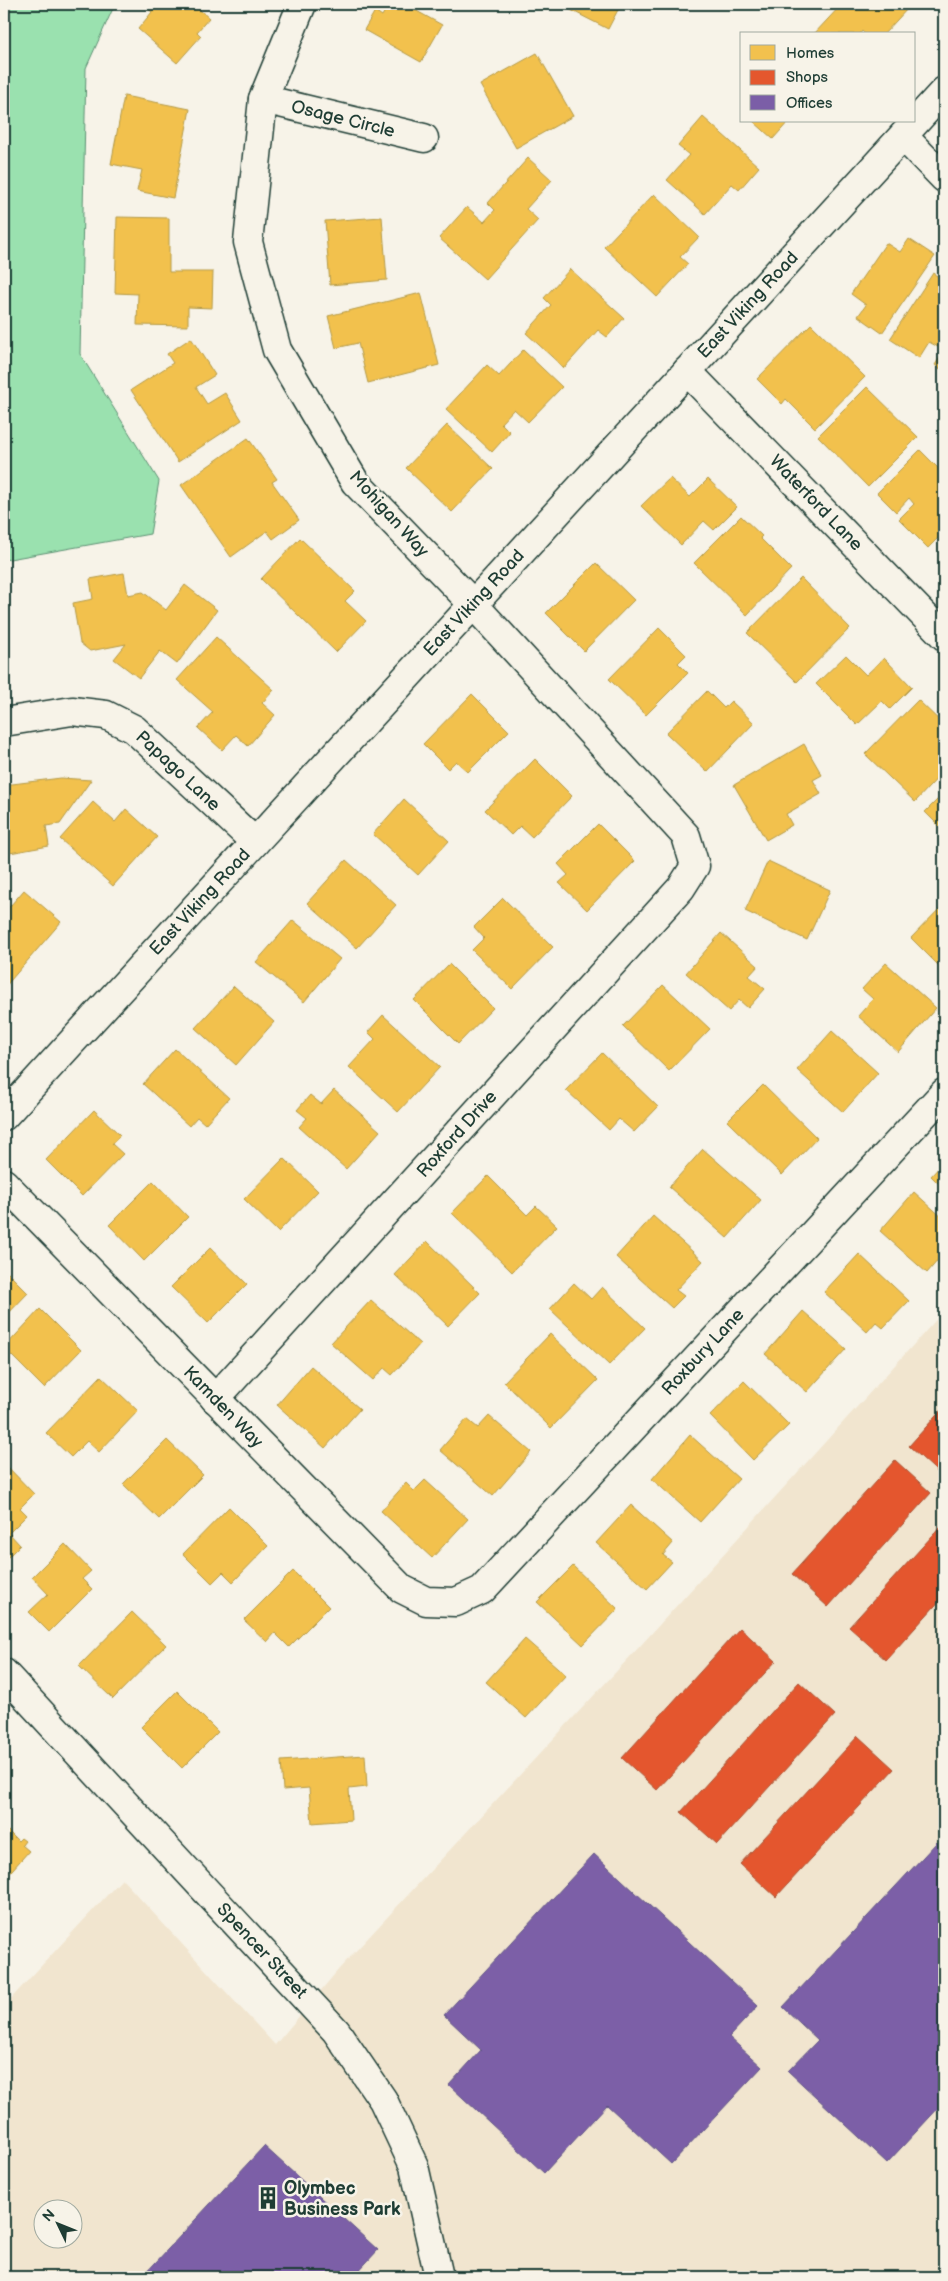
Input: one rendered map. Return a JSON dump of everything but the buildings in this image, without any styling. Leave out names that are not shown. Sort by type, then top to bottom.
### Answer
[{"type":"street","name":"Mohigan Way","points":[[302,4],[263,99],[248,242],[277,350],[355,482],[473,604],[686,836],[695,866]]},
{"type":"street","name":"East Viking Road","points":[[916,121],[944,91]]},
{"type":"street","name":"Osage Circle","points":[[263,99],[424,138]]},
{"type":"street","name":"East Viking Road","points":[[4,1116],[915,122]]},
{"type":"street","points":[[902,136],[944,178]]},
{"type":"street","name":"Waterford Lane","points":[[687,370],[944,636]]},
{"type":"street","name":"Papago Lane","points":[[4,722],[72,711],[106,715],[134,729],[255,842]]},
{"type":"street","name":"Roxford Drive","points":[[215,1399],[681,888],[695,866]]},
{"type":"street","name":"Roxbury Lane","points":[[456,1602],[482,1590],[944,1093]]},
{"type":"street","name":"Kamden Way","points":[[4,1183],[402,1589],[426,1602],[456,1602]]},
{"type":"street","name":"Spencer Street","points":[[4,1673],[336,2031],[383,2100],[414,2166],[439,2277]]},
{"type":"shaded area","points":[[944,1311],[944,2277],[4,2277],[4,2006],[122,1879],[275,2045],[339,1969],[641,1645]]},
{"type":"green space","points":[[4,4],[115,4],[86,68],[80,354],[159,481],[150,534],[4,560]]},
{"type":"place","name":"Olymbec Business Park","points":[[268,2198]]}]
